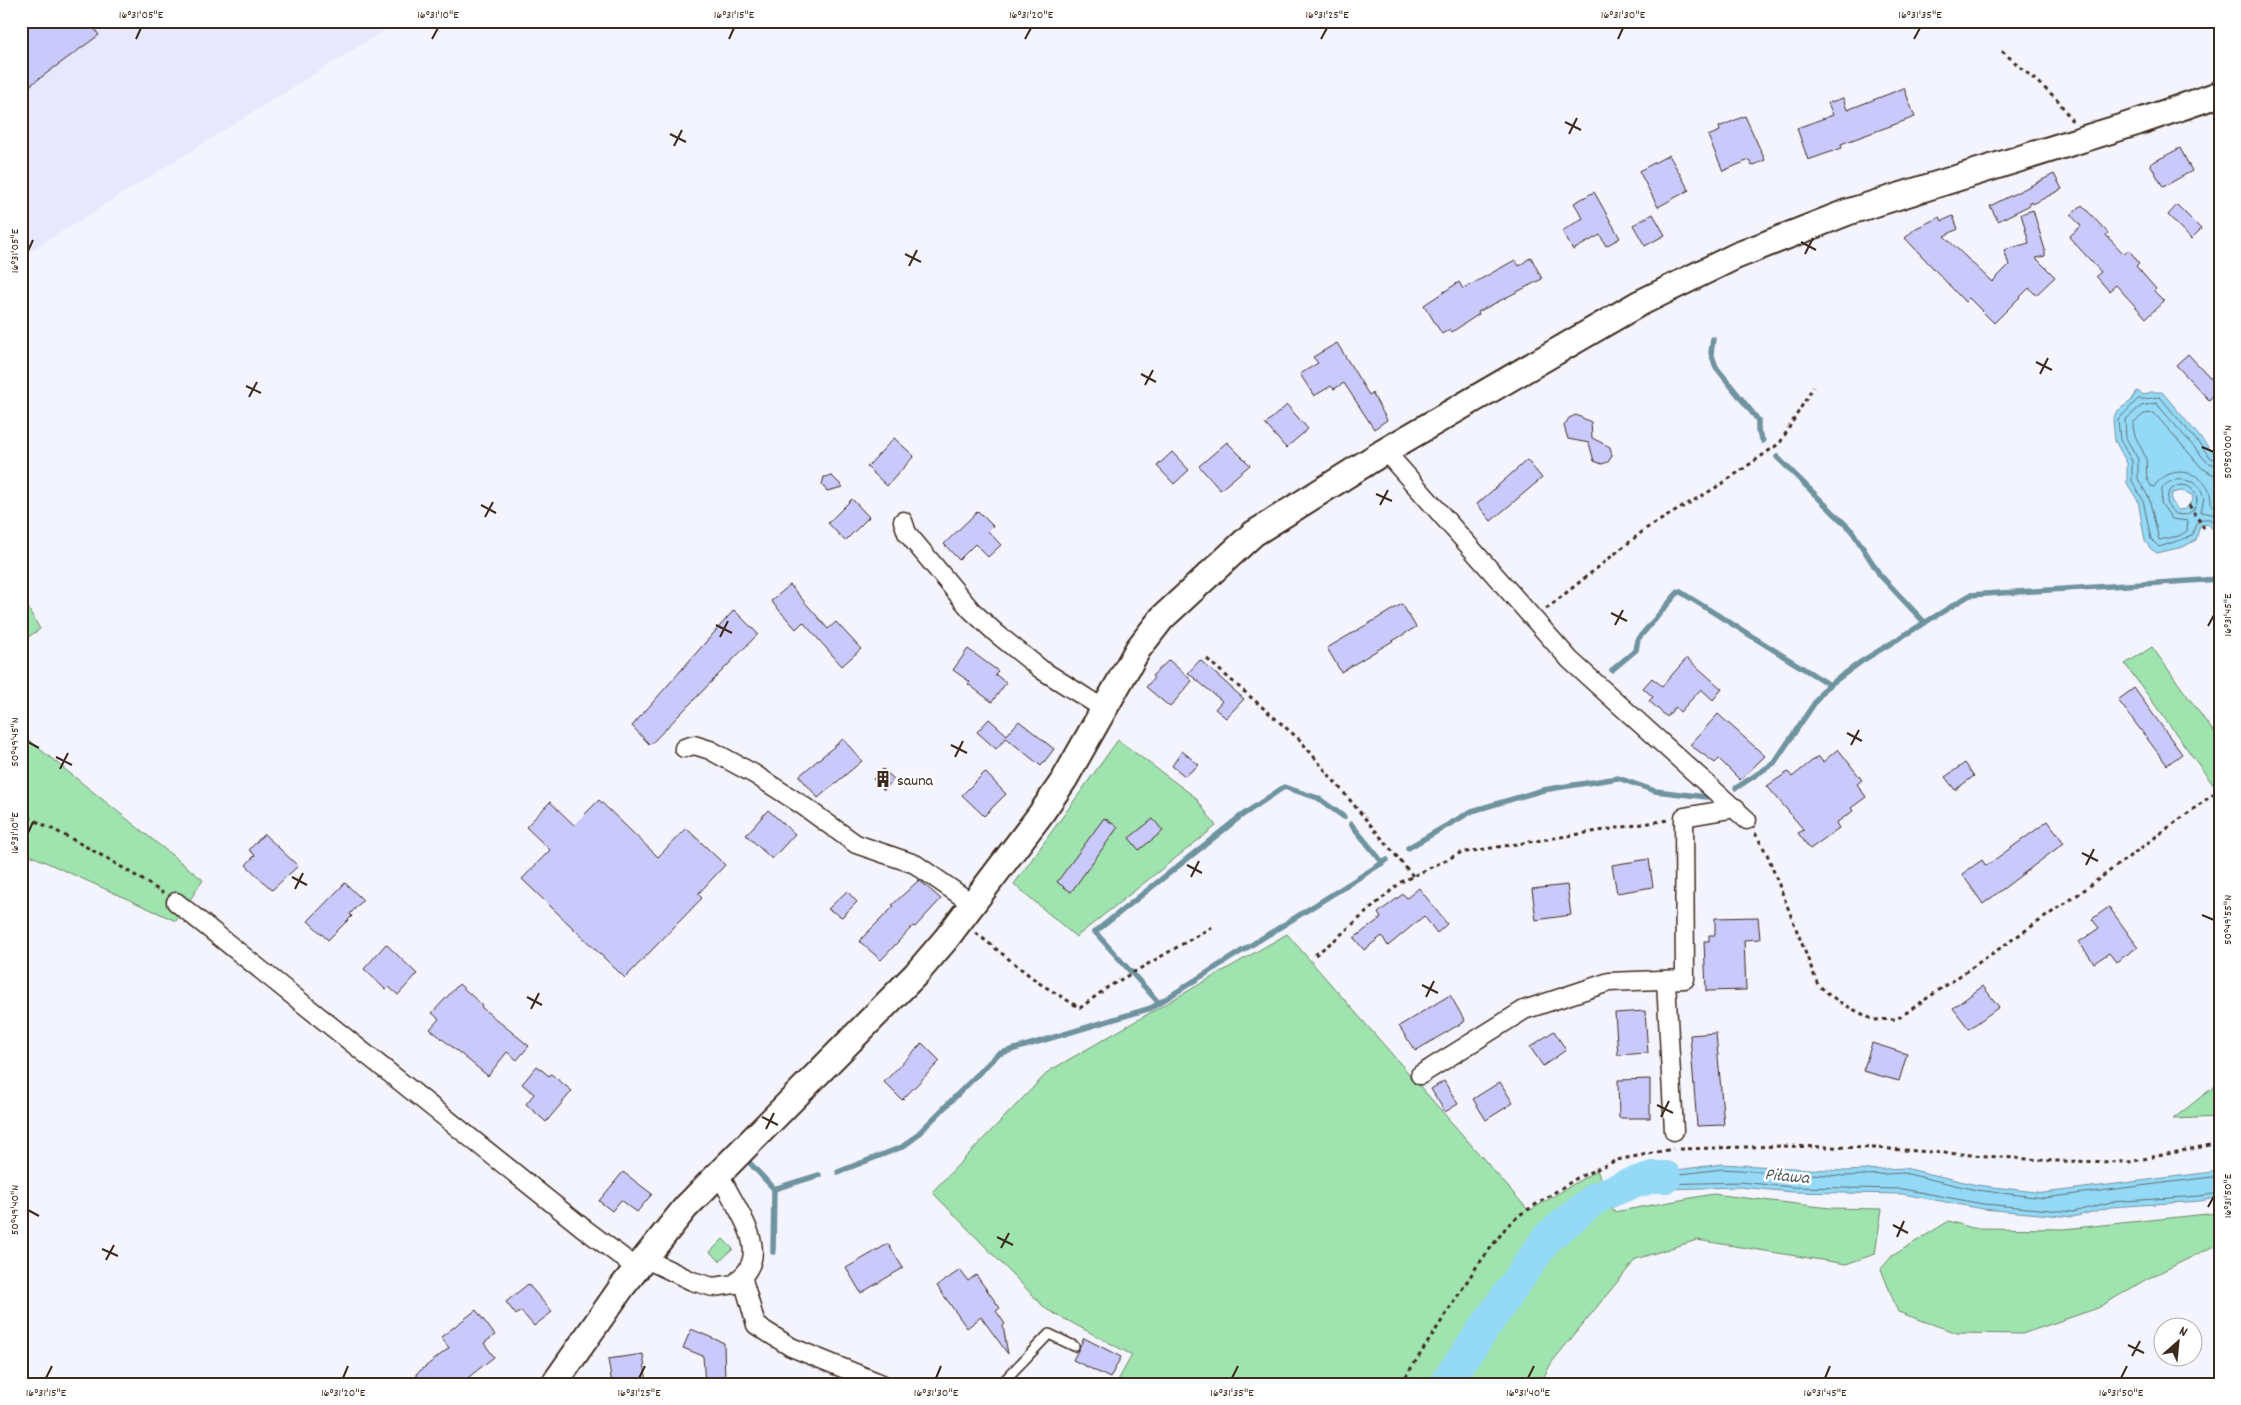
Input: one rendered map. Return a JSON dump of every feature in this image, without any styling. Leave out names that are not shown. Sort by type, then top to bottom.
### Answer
[{"type":"street","points":[[554,1384],[622,1287],[686,1207],[916,974],[966,912],[1050,800],[1138,649],[1166,614],[1253,534],[1385,451],[1638,304],[1736,256],[1848,212],[2084,139],[2220,94]]},
{"type":"street","points":[[1385,451],[1570,660],[1742,814]]},
{"type":"street","points":[[903,521],[908,533],[972,610],[1042,670],[1104,709]]},
{"type":"street","points":[[684,748],[694,745],[710,750],[754,774],[802,805],[856,844],[915,864],[966,912]]},
{"type":"street","points":[[1420,1075],[1524,1010],[1609,982],[1685,980],[1684,817],[1742,814]]},
{"type":"street","points":[[176,902],[582,1227],[642,1264],[713,1287],[735,1284],[749,1269],[753,1248],[747,1225],[725,1189],[719,1172]]},
{"type":"street","points":[[1666,980],[1674,1131]]},
{"type":"street","points":[[742,1276],[756,1325],[790,1347],[882,1384]]},
{"type":"lane","points":[[1001,1384],[1048,1334],[1074,1346]]},
{"type":"path","points":[[2002,50],[2057,99],[2084,139]]},
{"type":"path","points":[[1533,619],[1647,528],[1720,485],[1780,443],[1813,387]]},
{"type":"path","points":[[2189,505],[2204,528]]},
{"type":"path","points":[[1207,659],[1300,740],[1414,876]]},
{"type":"path","points":[[1742,814],[1767,854],[1818,985],[1839,1002],[1874,1020],[1896,1019],[2073,898],[2215,793]]},
{"type":"path","points":[[21,814],[69,836],[115,862],[176,902]]},
{"type":"path","points":[[1315,955],[1338,938],[1401,882],[1460,853],[1684,817]]},
{"type":"path","points":[[966,912],[1039,983],[1080,1008],[1139,969],[1212,927]]},
{"type":"path","points":[[1401,1384],[1458,1294],[1507,1226],[1520,1214],[1577,1178],[1626,1157],[1682,1148],[1782,1146],[1922,1150],[2056,1161],[2129,1162],[2210,1145],[2220,1141]]},
{"type":"shaded area","points":[[21,21],[399,21],[21,257]]},
{"type":"green space","points":[[21,596],[40,629],[21,642]]},
{"type":"green space","points":[[2152,647],[2220,741],[2220,794],[2125,664]]},
{"type":"green space","points":[[21,734],[203,880],[176,921],[21,851]]},
{"type":"green space","points":[[1118,740],[1195,797],[1216,826],[1076,937],[1014,884]]},
{"type":"green space","points":[[1287,934],[1529,1211],[1597,1170],[1614,1212],[1713,1194],[1830,1208],[1882,1209],[1875,1254],[1846,1264],[1697,1240],[1636,1259],[1552,1362],[1540,1384],[1116,1384],[1132,1355],[1046,1309],[932,1192],[1049,1071]]},
{"type":"green space","points":[[2220,1082],[2220,1117],[2173,1119]]},
{"type":"green space","points":[[2217,1213],[2220,1218],[2220,1243],[2145,1280],[2098,1308],[2022,1334],[1957,1333],[1898,1312],[1881,1269],[1892,1256],[1949,1221],[1972,1228],[2064,1229]]},
{"type":"green space","points":[[723,1239],[733,1249],[720,1261],[710,1252]]},
{"type":"water","points":[[2137,391],[2144,395],[2151,392],[2162,392],[2215,455],[2220,457],[2220,537],[2208,524],[2200,525],[2196,540],[2183,547],[2157,553],[2145,541],[2138,501],[2127,483],[2127,463],[2115,441],[2113,420],[2116,412],[2131,401]],"holes":[[[2182,491],[2192,495],[2193,499],[2186,509],[2178,510],[2171,500],[2172,493]]]},
{"type":"water","points":[[1722,1164],[1845,1171],[1905,1168],[1977,1185],[2044,1193],[2220,1171],[2220,1197],[2200,1201],[2111,1207],[2073,1217],[1983,1209],[1903,1194],[1791,1192],[1740,1187],[1662,1189],[1627,1195],[1621,1179]]},
{"type":"building","points":[[21,21],[89,21],[99,35],[21,92]]},
{"type":"building","points":[[1904,88],[1915,117],[1841,144],[1842,148],[1808,160],[1797,128],[1833,115],[1828,103],[1843,98],[1847,110]]},
{"type":"building","points":[[1745,116],[1765,160],[1752,166],[1749,160],[1723,171],[1708,136],[1720,131],[1719,127]]},
{"type":"building","points":[[2180,148],[2192,171],[2163,187],[2150,164]]},
{"type":"building","points":[[1669,155],[1689,190],[1658,207],[1639,171]]},
{"type":"building","points":[[2054,174],[2062,189],[2033,204],[2030,201],[2030,205],[1998,221],[1990,206]]},
{"type":"building","points":[[1594,192],[1620,238],[1606,246],[1600,235],[1573,250],[1562,231],[1583,218],[1574,203]]},
{"type":"building","points":[[2082,205],[2108,233],[2106,235],[2124,254],[2129,250],[2139,263],[2136,266],[2156,289],[2154,291],[2164,301],[2146,318],[2116,285],[2109,291],[2096,276],[2101,272],[2069,237],[2081,226],[2071,215]]},
{"type":"building","points":[[2177,205],[2201,229],[2191,239],[2168,215]]},
{"type":"building","points":[[2033,210],[2045,250],[2045,256],[2036,258],[2055,277],[2036,295],[2029,288],[1994,323],[1969,298],[1965,302],[1905,238],[1916,228],[1940,217],[1942,221],[1953,216],[1958,229],[1944,236],[1992,282],[2009,265],[2004,250],[2029,243],[2021,214]]},
{"type":"building","points":[[1653,214],[1665,235],[1645,246],[1633,225]]},
{"type":"building","points":[[1531,257],[1542,279],[1478,312],[1479,314],[1452,332],[1450,329],[1442,334],[1424,305],[1459,282],[1463,289],[1515,260],[1519,266]]},
{"type":"building","points":[[1337,343],[1369,395],[1372,393],[1387,420],[1374,429],[1344,383],[1334,389],[1331,386],[1314,396],[1300,374],[1318,363],[1313,357]]},
{"type":"building","points":[[2188,354],[2220,388],[2209,400],[2176,365]]},
{"type":"building","points":[[1287,405],[1308,429],[1286,448],[1265,424]]},
{"type":"building","points":[[1576,415],[1591,422],[1592,438],[1610,447],[1612,456],[1608,462],[1602,464],[1594,461],[1589,443],[1568,439],[1564,426],[1569,418]]},
{"type":"building","points":[[894,438],[914,456],[887,486],[867,467]]},
{"type":"building","points":[[1227,442],[1250,465],[1220,490],[1199,466]]},
{"type":"building","points":[[1172,452],[1189,470],[1174,484],[1157,466]]},
{"type":"building","points":[[1527,460],[1542,478],[1491,521],[1477,504]]},
{"type":"building","points":[[832,476],[843,487],[827,491],[822,485],[824,477]]},
{"type":"building","points":[[852,499],[869,517],[845,541],[828,523]]},
{"type":"building","points":[[978,511],[993,526],[988,531],[1001,545],[988,557],[975,544],[959,560],[944,544]]},
{"type":"building","points":[[790,585],[828,629],[836,622],[861,649],[842,666],[803,622],[796,629],[771,601]]},
{"type":"building","points":[[1402,604],[1416,627],[1341,672],[1327,648]]},
{"type":"building","points":[[734,610],[758,634],[650,745],[632,726]]},
{"type":"building","points":[[968,649],[998,671],[995,674],[1006,683],[992,702],[968,684],[970,682],[953,670]]},
{"type":"building","points":[[1687,658],[1722,689],[1713,700],[1701,689],[1680,712],[1675,707],[1667,717],[1649,701],[1653,697],[1643,688],[1652,678],[1662,686]]},
{"type":"building","points":[[1169,660],[1192,681],[1170,707],[1146,687],[1154,678],[1152,676]]},
{"type":"building","points":[[1200,660],[1244,699],[1226,718],[1215,709],[1222,701],[1188,673]]},
{"type":"building","points":[[2134,688],[2182,754],[2167,765],[2118,700]]},
{"type":"building","points":[[1718,714],[1765,756],[1740,780],[1719,759],[1715,763],[1690,745]]},
{"type":"building","points":[[989,719],[1007,735],[1019,721],[1054,749],[1041,766],[1006,738],[996,749],[977,732]]},
{"type":"building","points":[[843,739],[862,761],[818,798],[799,776]]},
{"type":"building","points":[[1838,749],[1862,780],[1857,784],[1866,797],[1851,808],[1853,811],[1836,823],[1839,828],[1810,849],[1798,833],[1804,830],[1767,786],[1788,772],[1792,777],[1818,756],[1823,762]]},
{"type":"building","points":[[1182,751],[1199,765],[1185,776],[1172,766]]},
{"type":"building","points":[[1965,763],[1974,776],[1955,790],[1945,777]]},
{"type":"building","name":"sauna","points":[[883,769],[894,779],[884,790],[873,779]]},
{"type":"building","points":[[985,772],[1006,794],[984,816],[962,795]]},
{"type":"building","points":[[599,800],[658,857],[686,828],[725,865],[698,894],[702,898],[625,978],[522,879],[550,850],[526,827],[550,802],[574,825]]},
{"type":"building","points":[[768,810],[795,834],[772,859],[746,835]]},
{"type":"building","points":[[1104,818],[1118,827],[1071,892],[1057,882]]},
{"type":"building","points":[[1153,819],[1163,831],[1139,850],[1129,838]]},
{"type":"building","points":[[2048,821],[2064,843],[1983,904],[1962,874],[1982,860],[1986,866]]},
{"type":"building","points":[[264,834],[298,866],[272,890],[246,865],[255,855],[249,850]]},
{"type":"building","points":[[1649,859],[1653,887],[1617,893],[1612,865]]},
{"type":"building","points":[[919,880],[941,899],[881,960],[859,941],[894,906],[892,905]]},
{"type":"building","points":[[345,883],[363,900],[350,914],[352,916],[328,940],[308,921]]},
{"type":"building","points":[[1567,885],[1571,915],[1536,920],[1532,889]]},
{"type":"building","points":[[1419,888],[1447,924],[1437,933],[1424,916],[1388,946],[1382,936],[1364,950],[1354,938],[1381,918],[1378,913],[1403,894],[1407,898]]},
{"type":"building","points":[[847,891],[857,902],[842,917],[828,909]]},
{"type":"building","points":[[2109,907],[2138,947],[2116,962],[2109,953],[2094,963],[2079,942],[2099,928],[2092,919]]},
{"type":"building","points":[[1758,917],[1760,939],[1744,940],[1746,990],[1706,991],[1704,941],[1709,941],[1709,935],[1715,935],[1715,918]]},
{"type":"building","points":[[386,944],[417,974],[398,995],[389,987],[386,990],[364,969]]},
{"type":"building","points":[[459,984],[482,1005],[481,1007],[529,1046],[517,1060],[507,1052],[488,1076],[430,1029],[439,1019],[432,1013]]},
{"type":"building","points":[[1983,986],[1999,1007],[1969,1029],[1953,1008]]},
{"type":"building","points":[[1450,995],[1465,1021],[1415,1051],[1399,1026]]},
{"type":"building","points":[[1645,1011],[1648,1053],[1618,1055],[1615,1013]]},
{"type":"building","points":[[1554,1031],[1566,1050],[1543,1066],[1530,1047]]},
{"type":"building","points":[[1716,1033],[1724,1125],[1697,1126],[1690,1035]]},
{"type":"building","points":[[922,1043],[940,1061],[902,1100],[884,1082]]},
{"type":"building","points":[[1872,1043],[1907,1054],[1899,1081],[1863,1071]]},
{"type":"building","points":[[537,1066],[549,1076],[551,1074],[572,1091],[546,1122],[526,1104],[534,1094],[522,1084]]},
{"type":"building","points":[[1650,1079],[1650,1118],[1619,1118],[1618,1080]]},
{"type":"building","points":[[1444,1081],[1458,1104],[1445,1112],[1431,1089]]},
{"type":"building","points":[[1500,1082],[1513,1103],[1486,1120],[1473,1099]]},
{"type":"building","points":[[623,1172],[652,1194],[637,1212],[621,1200],[612,1211],[599,1201]]},
{"type":"building","points":[[888,1244],[903,1268],[861,1293],[846,1268]]},
{"type":"building","points":[[960,1270],[968,1281],[976,1275],[1000,1308],[996,1311],[1005,1324],[1003,1326],[1008,1354],[981,1317],[967,1328],[937,1286]]},
{"type":"building","points":[[528,1284],[552,1312],[534,1326],[521,1311],[516,1315],[506,1302]]},
{"type":"building","points":[[476,1310],[495,1335],[484,1343],[494,1357],[460,1384],[422,1384],[416,1374],[449,1348],[441,1337]]},
{"type":"building","points":[[691,1329],[724,1343],[725,1384],[705,1384],[703,1356],[683,1348]]},
{"type":"building","points":[[1084,1338],[1121,1357],[1110,1378],[1073,1360]]},
{"type":"building","points":[[643,1354],[647,1384],[612,1384],[608,1359]]},
{"type":"waterway","points":[[1713,339],[1711,353],[1716,367],[1758,420],[1758,431],[1763,441]]},
{"type":"waterway","points":[[1777,457],[1852,531],[1880,575],[1925,623]]},
{"type":"waterway","points":[[1736,788],[1774,763],[1824,689],[1862,661],[1970,595],[2220,579]]},
{"type":"waterway","points":[[1612,670],[1636,650],[1638,639],[1679,591],[1830,685]]},
{"type":"waterway","points":[[1408,848],[1472,811],[1543,790],[1618,778],[1655,791],[1707,797]]},
{"type":"waterway","points":[[1159,1003],[1095,932],[1241,816],[1284,787],[1318,798],[1344,817]]},
{"type":"waterway","points":[[1351,824],[1383,863]]},
{"type":"waterway","points":[[838,1172],[902,1147],[913,1139],[998,1054],[1151,1008],[1387,860]]},
{"type":"waterway","points":[[748,1161],[774,1189]]},
{"type":"waterway","points":[[773,1252],[774,1189],[819,1175]]},
{"type":"waterway","name":"Piława","points":[[1445,1384],[1547,1238],[1596,1198],[1624,1186],[1653,1177],[1666,1177]]},
{"type":"place","name":"sauna","points":[[883,779]]}]
